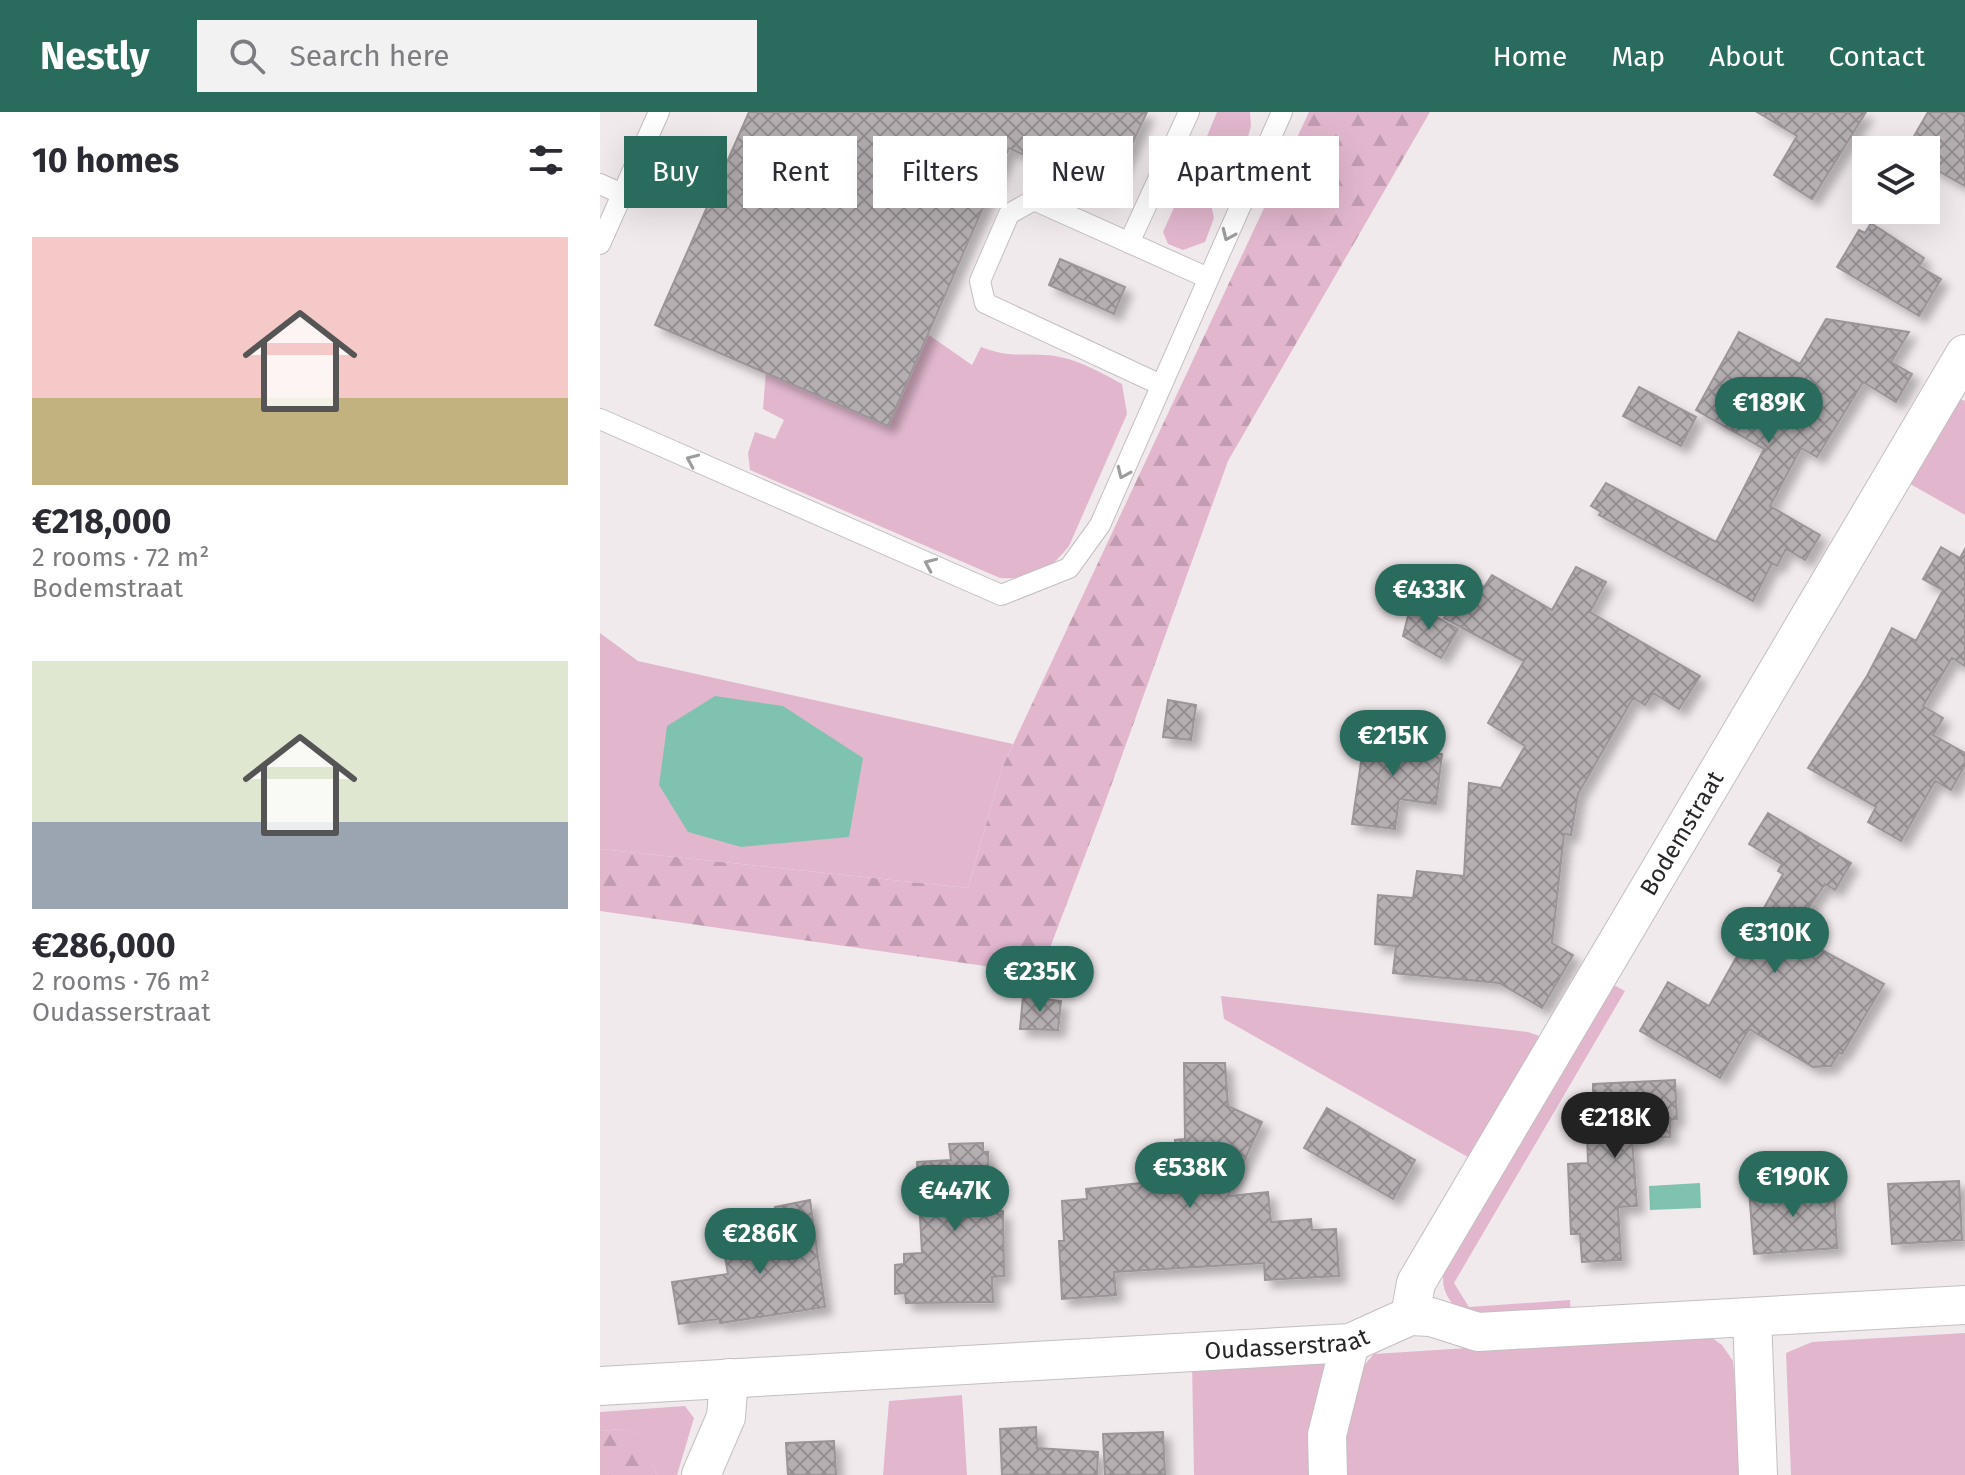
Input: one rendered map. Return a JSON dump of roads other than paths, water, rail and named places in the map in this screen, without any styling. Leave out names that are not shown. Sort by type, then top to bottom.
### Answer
[{"type":"street","name":"Bodemstraat","points":[[1410,1316],[1416,1283],[1965,354]]},
{"type":"street","points":[[1410,1316],[1431,1317],[1472,1332],[1965,1305]]},
{"type":"street","name":"Oudasserstraat","points":[[600,1386],[1350,1343],[1410,1316]]},
{"type":"street","points":[[1752,1317],[1758,1475]]},
{"type":"street","points":[[1328,1475],[1327,1435],[1350,1343]]},
{"type":"street","points":[[701,1475],[726,1417],[729,1378]]},
{"type":"lane","points":[[600,244],[659,112]]},
{"type":"lane","points":[[1178,136],[1189,112]]},
{"type":"lane","points":[[1271,136],[1282,112]]},
{"type":"lane","points":[[600,184],[622,194]]},
{"type":"lane","points":[[1161,385],[985,303],[980,281],[1009,214],[1034,200],[1208,278]]},
{"type":"lane","points":[[1129,243],[1149,200]]},
{"type":"lane","points":[[600,419],[1001,595],[1069,568],[1100,525],[1239,208]]}]
